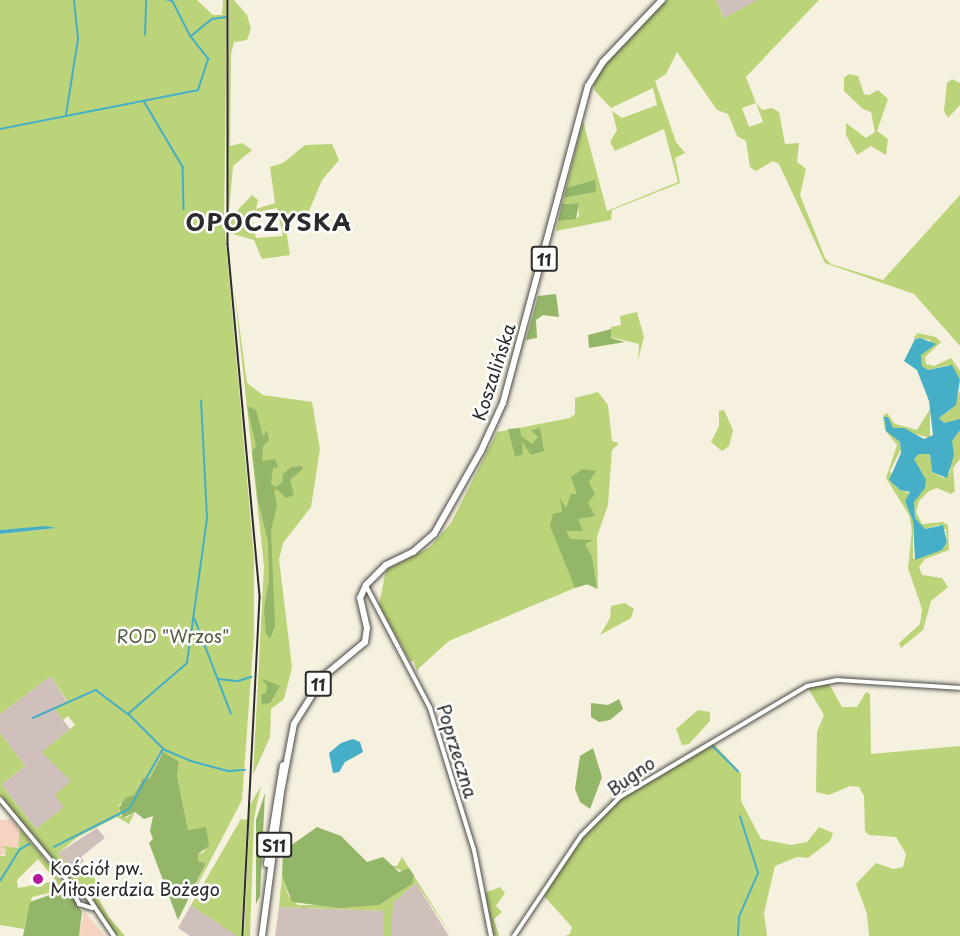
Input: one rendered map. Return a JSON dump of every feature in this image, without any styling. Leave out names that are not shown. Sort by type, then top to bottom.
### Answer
[{"type":"highway","name":"Koszalińska","points":[[366,585],[381,569],[417,549],[437,531],[499,416],[538,284],[586,92],[598,68],[662,0]]},
{"type":"highway","name":"11","points":[[279,774],[288,754],[294,724],[309,697],[329,669],[353,656],[365,642],[367,628],[360,598],[366,585]]},
{"type":"highway","name":"S11","points":[[260,936],[288,754]]},
{"type":"highway","name":"S11","points":[[260,936],[279,774]]},
{"type":"street","name":"Poprzeczna","points":[[366,585],[430,708],[474,850],[491,936]]},
{"type":"street","name":"Bugno","points":[[514,936],[581,836],[620,797],[807,686],[837,680],[960,688]]},
{"type":"street","points":[[0,799],[114,936]]},
{"type":"street","points":[[80,896],[79,904],[87,903]]},
{"type":"shaded area","points":[[716,0],[757,0],[758,1],[724,18]]},
{"type":"shaded area","points":[[51,676],[67,702],[54,708],[70,729],[45,750],[72,782],[65,807],[36,829],[2,784],[25,766],[0,733],[0,714]]},
{"type":"shaded area","points":[[11,819],[29,841],[0,856],[0,820]]},
{"type":"shaded area","points":[[97,828],[105,838],[81,857],[84,861],[72,871],[58,853]]},
{"type":"shaded area","points":[[416,883],[449,936],[275,936],[279,907],[383,911]]},
{"type":"shaded area","points":[[191,905],[237,936],[190,936],[178,928]]},
{"type":"shaded area","points":[[84,911],[105,936],[79,936]]},
{"type":"green space","name":"ROD \"Wrzos\"","points":[[0,0],[197,0],[213,15],[222,15],[223,0],[227,0],[224,220],[254,558],[254,635],[242,800],[188,903],[206,863],[198,861],[198,854],[204,852],[208,842],[203,828],[188,830],[177,775],[179,762],[161,755],[150,778],[140,781],[134,795],[119,805],[120,815],[126,818],[135,812],[129,824],[117,817],[78,837],[58,853],[72,870],[76,867],[82,875],[92,870],[99,892],[90,893],[69,879],[0,797],[0,733],[25,766],[2,784],[36,829],[64,807],[55,795],[71,781],[42,752],[75,725],[68,716],[63,720],[54,708],[67,701],[51,676],[0,714],[0,534],[56,528],[0,530]]},
{"type":"green space","points":[[229,0],[234,0],[247,15],[251,29],[247,40],[234,42],[231,54],[230,146],[242,143],[252,150],[233,166],[229,211],[235,213],[252,195],[258,200],[256,209],[275,203],[270,167],[283,163],[305,145],[332,144],[339,160],[322,180],[309,211],[284,216],[290,255],[262,259],[254,240],[229,233],[228,186]],"holes":[[[277,208],[283,236],[256,238],[250,214]]]},
{"type":"green space","points":[[665,0],[716,0],[724,18],[757,0],[819,0],[746,77],[756,103],[762,110],[772,108],[779,112],[785,144],[799,143],[797,162],[806,169],[800,195],[825,258],[831,264],[883,280],[960,195],[960,346],[914,294],[825,263],[779,164],[773,161],[756,171],[750,167],[746,141],[737,136],[728,114],[717,110],[677,52],[666,74],[655,81],[676,142],[685,153],[675,158],[680,183],[612,210],[611,220],[556,231],[558,221],[579,217],[578,203],[562,204],[564,198],[592,193],[593,181],[566,188],[583,121],[607,211],[678,182],[664,129],[615,151],[610,142],[617,130],[612,111],[622,118],[657,105],[653,88],[611,108],[595,91],[593,83],[605,64]],"holes":[[[756,103],[763,122],[749,127],[742,108]]]},
{"type":"green space","points":[[849,74],[858,76],[864,94],[869,95],[878,90],[888,99],[877,131],[888,139],[886,155],[871,146],[857,155],[846,135],[846,123],[866,138],[875,132],[871,112],[863,109],[844,91],[844,78]]},
{"type":"green space","points":[[952,79],[960,83],[960,105],[948,118],[944,111],[947,83]]},
{"type":"green space","points":[[595,180],[596,192],[564,198],[566,188]]},
{"type":"green space","points":[[579,203],[576,219],[558,221],[562,204]]},
{"type":"green space","points":[[234,287],[247,383],[263,395],[312,402],[320,449],[311,507],[283,543],[279,559],[292,667],[284,699],[271,709],[270,737],[253,775],[264,566]]},
{"type":"green space","points":[[556,294],[559,317],[543,315],[536,320],[537,338],[526,340],[538,296]]},
{"type":"green space","points":[[637,312],[644,337],[638,360],[639,344],[610,337],[611,327],[621,325],[620,316]]},
{"type":"green space","points":[[611,329],[611,338],[625,342],[589,348],[588,335]]},
{"type":"green space","points":[[918,333],[936,337],[941,342],[925,357],[926,364],[934,366],[951,358],[960,371],[960,380],[948,365],[928,370],[922,366],[921,355],[931,340],[913,338]]},
{"type":"green space","points":[[960,391],[960,419],[944,423],[939,418],[950,410]]},
{"type":"green space","points":[[598,392],[608,405],[612,441],[619,443],[612,450],[608,505],[597,537],[598,588],[584,584],[449,641],[418,669],[418,675],[414,661],[410,661],[379,605],[386,570],[430,547],[451,523],[497,432],[570,418],[575,414],[575,398]]},
{"type":"green space","points":[[247,406],[256,410],[263,436],[267,430],[269,440],[263,446],[262,461],[275,459],[278,467],[273,468],[271,483],[275,487],[282,483],[283,474],[291,467],[302,466],[303,469],[290,480],[294,495],[286,498],[277,489],[274,491],[277,505],[271,531],[275,626],[270,639],[266,634],[264,610],[269,579],[268,541],[258,501],[252,452],[256,446]]},
{"type":"green space","points":[[930,409],[930,438],[893,428],[886,416],[889,433],[900,442],[901,449],[890,471],[896,487],[910,494],[905,501],[913,521],[913,559],[942,550],[947,542],[946,530],[938,525],[925,529],[915,518],[914,502],[919,494],[914,459],[919,454],[930,454],[932,472],[944,478],[950,472],[952,441],[960,430],[960,459],[953,468],[955,491],[951,494],[937,488],[929,491],[919,501],[916,512],[922,524],[943,522],[948,525],[949,550],[925,559],[919,567],[922,575],[942,578],[948,587],[931,601],[923,630],[901,648],[899,643],[920,624],[922,609],[908,568],[912,530],[909,515],[886,478],[897,445],[885,430],[883,416],[887,413],[895,424],[917,430]]},
{"type":"green space","points":[[724,410],[733,430],[729,446],[722,451],[711,442],[719,426],[719,411]]},
{"type":"green space","points":[[520,428],[521,436],[532,444],[538,437],[531,430],[540,428],[544,451],[531,455],[522,442],[523,454],[515,457],[508,429]]},
{"type":"green space","points":[[583,469],[596,471],[589,482],[595,494],[588,503],[595,516],[578,519],[583,531],[566,531],[570,539],[593,540],[585,544],[592,557],[597,589],[588,584],[575,588],[550,526],[553,514],[562,512],[560,498],[566,508],[571,494],[577,494],[571,477]]},
{"type":"green space","points":[[625,603],[634,609],[631,618],[600,635],[610,618],[611,606]]},
{"type":"green space","points":[[262,679],[280,686],[270,703],[262,704],[261,695],[266,693],[267,686]]},
{"type":"green space","points":[[828,682],[842,707],[857,707],[866,692],[870,694],[871,754],[960,746],[960,936],[869,936],[867,914],[856,884],[876,863],[893,869],[903,867],[906,854],[896,837],[869,835],[865,831],[864,796],[859,787],[850,786],[829,795],[816,792],[817,732],[824,715],[808,688]]},
{"type":"green space","points":[[619,699],[623,709],[610,720],[599,722],[591,717],[591,703],[608,705]]},
{"type":"green space","points":[[698,710],[710,712],[710,721],[689,744],[682,745],[676,729]]},
{"type":"green space","points":[[713,743],[741,773],[741,801],[761,839],[791,845],[807,842],[819,827],[833,833],[830,841],[808,858],[797,857],[775,866],[764,913],[767,936],[565,936],[570,934],[572,927],[543,895],[582,837],[621,798]]},
{"type":"green space","points":[[593,748],[602,777],[590,809],[580,802],[575,789],[580,756]]},
{"type":"green space","points":[[163,752],[179,762],[177,775],[188,830],[206,827],[209,846],[198,854],[198,861],[206,863],[178,920],[149,843],[153,839],[150,831],[153,816],[144,819],[135,812],[123,818],[119,808],[125,798],[134,795],[142,779],[150,778]]},
{"type":"green space","points":[[261,786],[254,818],[250,936],[244,936],[250,805]]},
{"type":"green space","points":[[265,793],[260,896],[256,904],[256,820]]},
{"type":"green space","points":[[241,819],[247,820],[241,936],[237,936],[191,905]]},
{"type":"green space","points":[[317,827],[341,836],[367,862],[383,857],[399,872],[409,868],[414,875],[412,884],[379,905],[340,908],[292,902],[282,876],[283,851]]},
{"type":"green space","points":[[20,829],[56,873],[51,875],[38,859],[17,880],[18,888],[56,881],[52,876],[56,876],[69,888],[32,897],[24,929],[0,925],[0,856],[5,856],[6,849],[0,846],[18,848]]},
{"type":"green space","points":[[402,857],[452,936],[416,883],[393,903],[391,936],[384,936],[383,911],[279,907],[282,876],[289,897],[298,905],[379,905],[412,884],[402,871],[391,866],[397,866]]},
{"type":"green space","points":[[500,887],[505,893],[496,906],[502,912],[494,919],[499,936],[494,936],[485,893]]},
{"type":"green space","points":[[55,893],[70,895],[82,912],[79,936],[23,936],[30,902]]},
{"type":"green space","points":[[97,896],[108,916],[125,936],[117,936],[98,914],[92,897]]},
{"type":"water","points":[[920,338],[936,344],[921,355],[922,366],[928,370],[952,365],[960,380],[956,405],[939,418],[944,423],[960,419],[960,430],[952,441],[954,455],[947,478],[932,472],[930,454],[919,454],[914,459],[926,480],[925,488],[914,502],[915,518],[925,529],[943,525],[947,542],[942,550],[915,560],[913,521],[905,501],[910,492],[900,490],[889,480],[901,453],[900,442],[886,431],[884,417],[888,417],[893,428],[904,428],[924,439],[933,435],[929,401],[917,370],[904,361],[915,339]]},
{"type":"water","points":[[46,526],[56,528],[0,534],[0,530]]},
{"type":"water","points":[[353,739],[360,742],[363,752],[345,762],[339,772],[333,773],[329,753],[341,743]]},
{"type":"waterway","points":[[66,115],[78,39],[74,0]]},
{"type":"waterway","points":[[145,35],[146,0]]},
{"type":"waterway","points":[[0,129],[198,90],[208,59],[190,36],[172,1],[167,0]]},
{"type":"waterway","points":[[191,36],[212,19],[226,17]]},
{"type":"waterway","points":[[144,101],[183,167],[184,209]]},
{"type":"waterway","points":[[54,847],[129,809],[163,749],[128,714],[187,663],[207,518],[201,401]]},
{"type":"waterway","points":[[195,619],[231,713]]},
{"type":"waterway","points":[[218,679],[238,681],[251,677]]},
{"type":"waterway","points":[[33,718],[96,690],[127,713]]},
{"type":"waterway","points":[[712,745],[738,771]]},
{"type":"waterway","points":[[163,749],[191,761],[229,771],[245,770]]},
{"type":"waterway","points":[[738,936],[739,917],[758,873],[740,817]]},
{"type":"waterway","points":[[0,881],[19,850],[29,844]]},
{"type":"railway","points":[[228,0],[228,244],[260,598],[243,936]]},
{"type":"place","name":"Kościół pw. Miłosierdzia Bożego","points":[[38,879]]},
{"type":"district","name":"OPOCZYSKA","points":[[269,222]]}]
